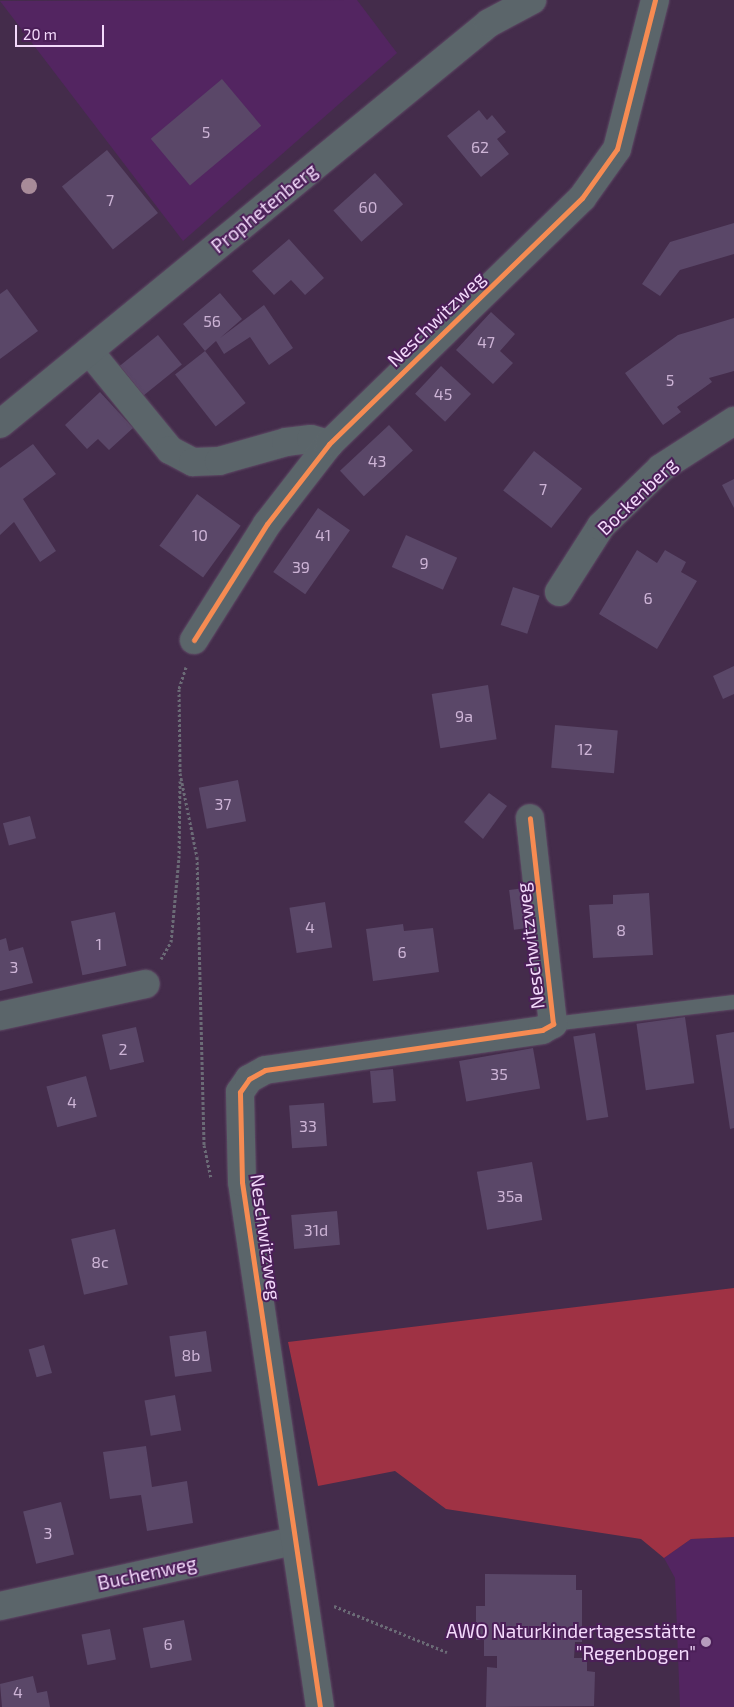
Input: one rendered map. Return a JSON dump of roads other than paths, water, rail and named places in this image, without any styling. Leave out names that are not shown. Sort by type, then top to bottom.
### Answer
[{"type":"street","name":"Prophetenberg","points":[[0,424],[489,23],[532,0]]},
{"type":"street","name":"Neschwitzweg","points":[[194,640],[267,524],[329,444],[582,198],[617,149],[655,0]]},
{"type":"street","points":[[89,351],[170,450],[193,462],[219,461],[286,442],[311,439],[329,444]]},
{"type":"street","name":"Bockenberg","points":[[559,592],[608,519],[660,468],[734,421]]},
{"type":"street","name":"Neschwitzweg","points":[[320,1707],[242,1182],[240,1092],[249,1079],[265,1070],[542,1030],[553,1024],[530,818]]},
{"type":"street","points":[[0,1016],[146,984]]},
{"type":"street","name":"Buchenweg","points":[[0,1606],[294,1541]]},
{"type":"lane","points":[[553,1024],[734,1002]]},
{"type":"place","name":"AWO Naturkindertagesstätte \"Regenbogen\"","points":[[706,1642]]}]
